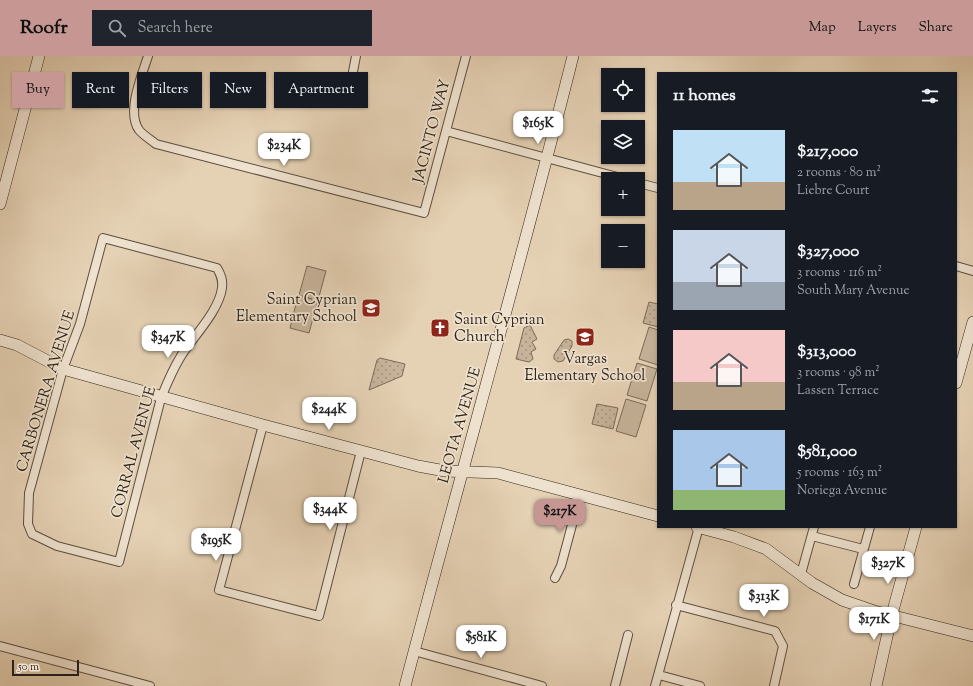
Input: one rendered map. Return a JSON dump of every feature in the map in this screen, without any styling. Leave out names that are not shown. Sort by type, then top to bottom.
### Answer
[{"type":"street","points":[[0,204],[39,56]]},
{"type":"street","name":"JACINTO WAY","points":[[148,56],[134,101],[135,116],[139,130],[156,144],[424,213],[466,56]]},
{"type":"street","points":[[353,72],[356,56]]},
{"type":"street","name":"LEOTA AVENUE","points":[[405,686],[573,56]]},
{"type":"street","points":[[446,131],[601,172]]},
{"type":"street","points":[[645,184],[657,188]]},
{"type":"street","name":"CARBONERA AVENUE","points":[[103,238],[80,324],[63,369],[30,493],[28,524],[32,534],[57,546],[119,562]]},
{"type":"street","name":"CORRAL AVENUE","points":[[103,238],[218,268],[222,278],[222,290],[214,309],[171,373],[161,398],[119,562]]},
{"type":"street","points":[[957,266],[973,270]]},
{"type":"street","points":[[957,379],[973,322]]},
{"type":"street","points":[[0,340],[17,345],[63,369],[161,398],[418,466],[445,471],[498,474],[657,516]]},
{"type":"street","points":[[263,425],[219,590],[319,616],[361,451]]},
{"type":"street","points":[[555,578],[561,566],[580,495]]},
{"type":"street","points":[[698,528],[657,681],[700,686]]},
{"type":"street","points":[[702,528],[734,537],[766,549],[812,583],[842,600],[973,636]]},
{"type":"street","points":[[801,574],[814,528]]},
{"type":"street","points":[[854,584],[870,528]]},
{"type":"street","points":[[876,686],[892,614],[916,528]]},
{"type":"street","points":[[812,536],[863,549]]},
{"type":"street","points":[[676,605],[775,631],[784,646],[774,686]]},
{"type":"street","points":[[615,686],[628,635]]},
{"type":"street","points":[[0,646],[150,686]]},
{"type":"street","points":[[414,651],[542,686]]},
{"type":"shaded area","points":[[307,266],[326,271],[309,333],[290,328],[298,296],[312,299],[299,295]]},
{"type":"shaded area","points":[[649,302],[657,304],[657,327],[643,323]]},
{"type":"shaded area","points":[[530,325],[537,339],[532,342],[536,349],[531,352],[533,359],[529,362],[516,359],[524,328]]},
{"type":"shaded area","points":[[649,327],[657,330],[657,365],[639,359]]},
{"type":"shaded area","points":[[568,339],[572,341],[572,346],[563,361],[558,362],[554,359],[554,355],[564,340]]},
{"type":"shaded area","points":[[380,358],[405,364],[402,376],[369,390],[377,360]]},
{"type":"shaded area","points":[[637,363],[657,369],[647,401],[627,395]]},
{"type":"shaded area","points":[[626,399],[646,405],[636,437],[616,431]]},
{"type":"shaded area","points":[[597,404],[618,408],[613,429],[592,424]]},
{"type":"place","name":"Saint Cyprian Elementary School","points":[[371,308]]},
{"type":"place","name":"Saint Cyprian Church","points":[[440,328]]},
{"type":"place","name":"Vargas Elementary School","points":[[585,337]]}]
